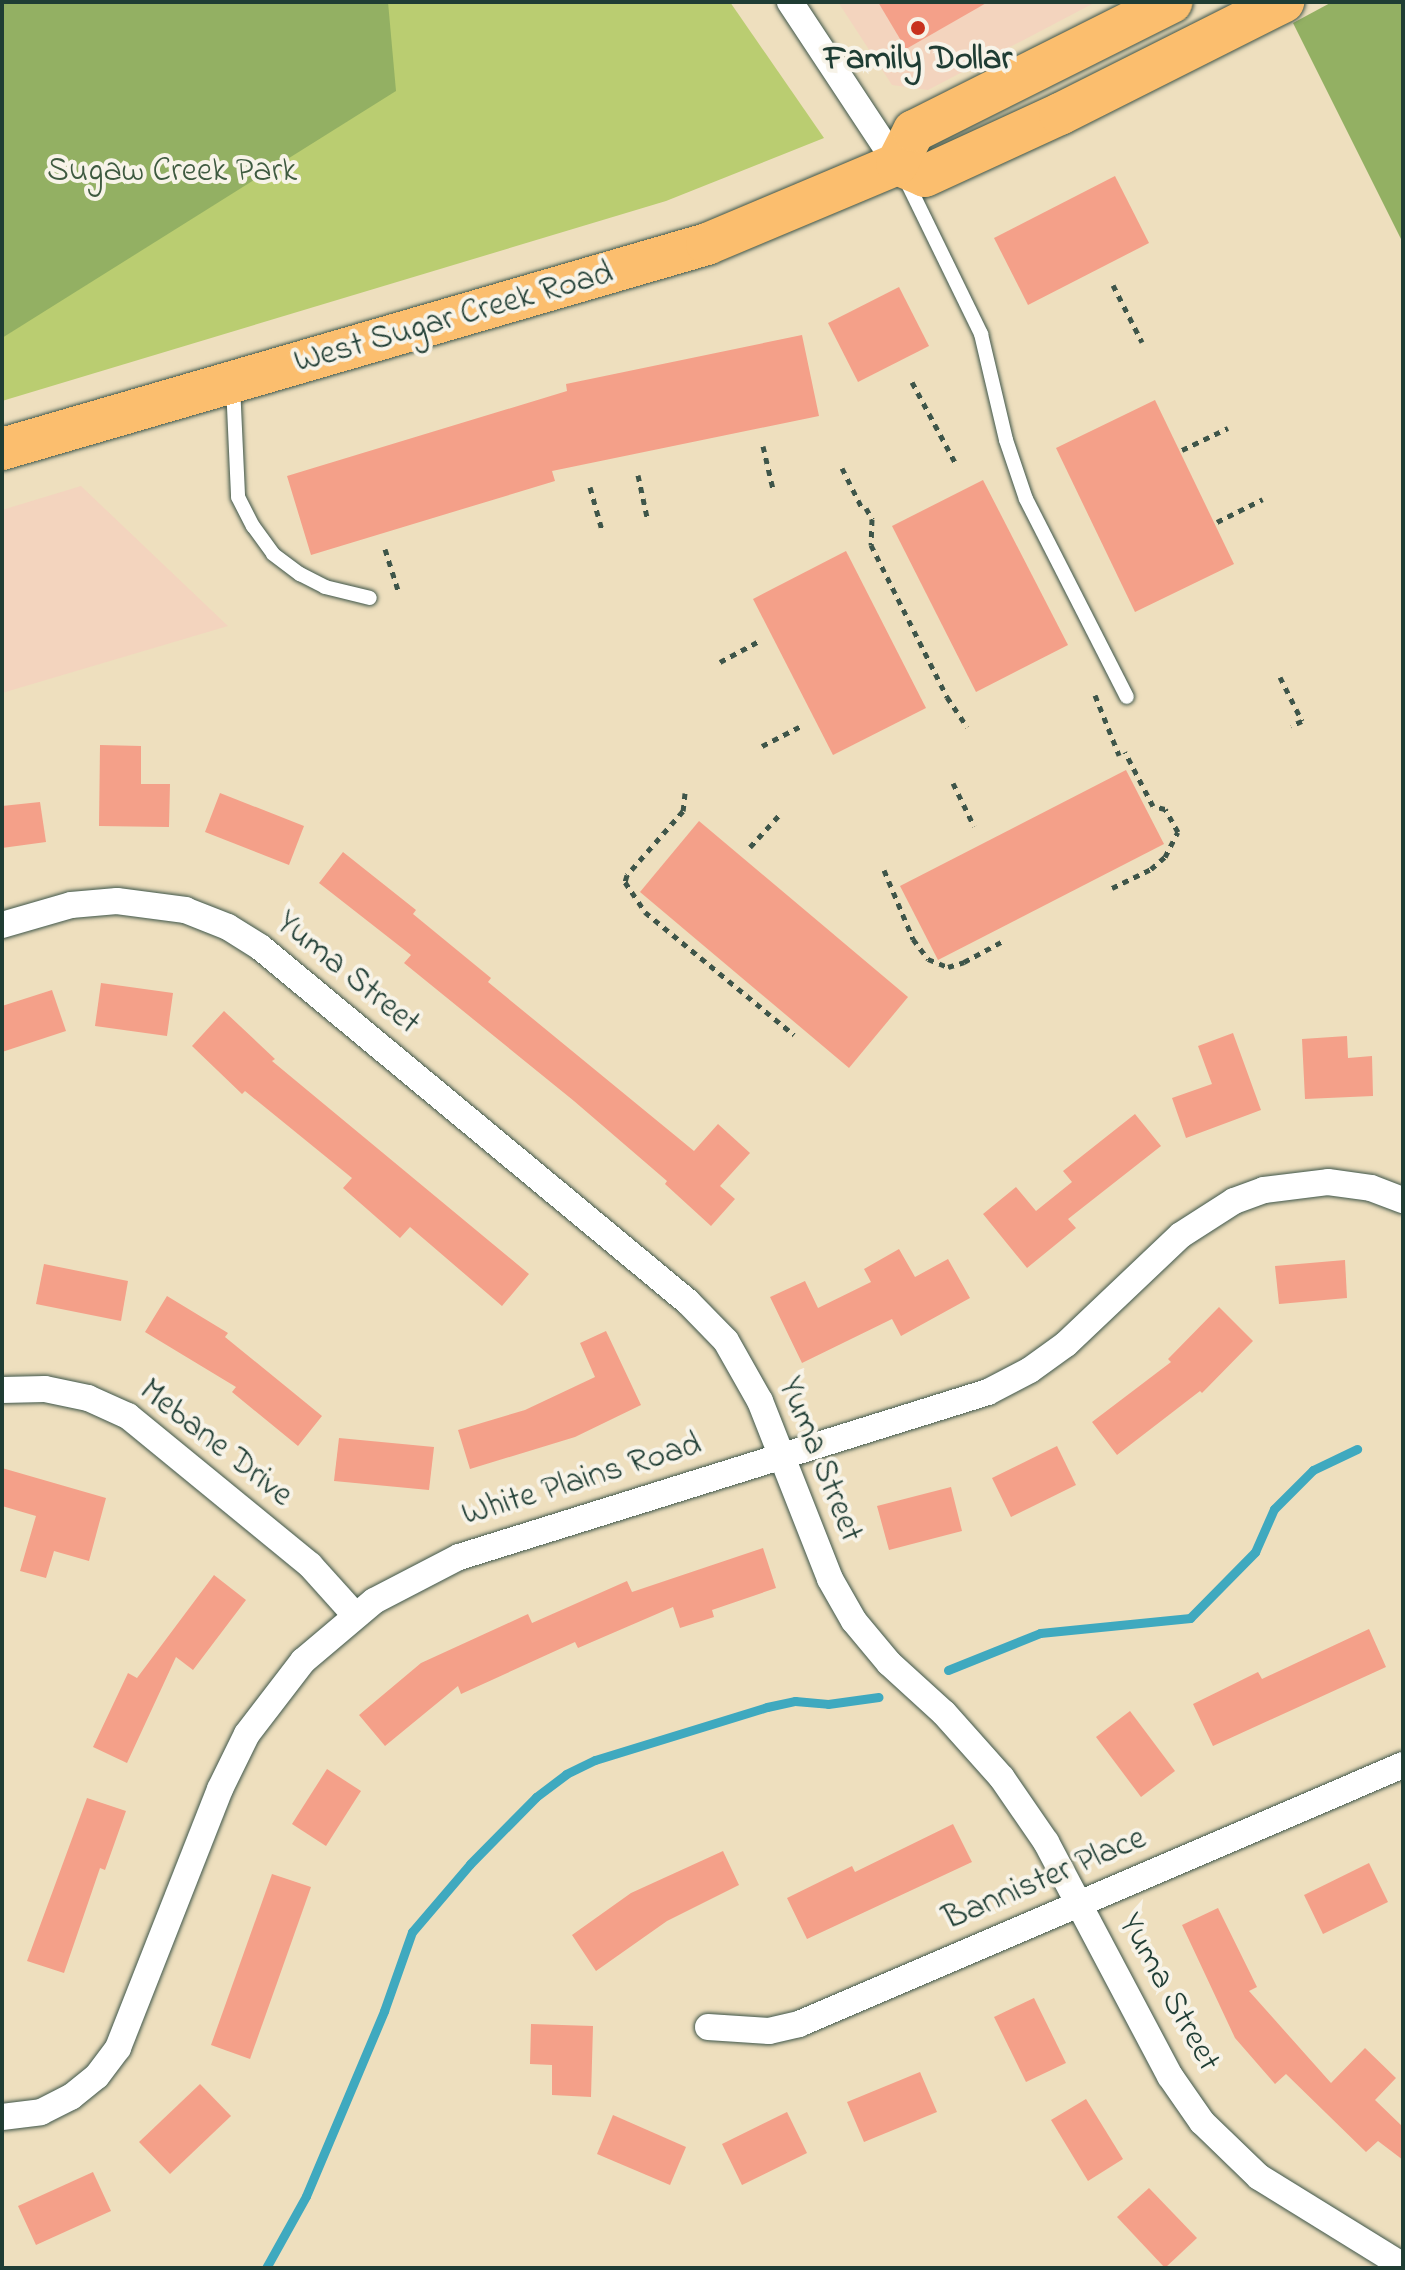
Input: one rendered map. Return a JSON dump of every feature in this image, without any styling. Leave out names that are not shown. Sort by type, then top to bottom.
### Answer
[{"type":"main road","points":[[1172,2],[914,131],[897,164],[925,176],[1060,114],[1283,2]]},
{"type":"main road","name":"West Sugar Creek Road","points":[[2,449],[685,251],[897,164]]},
{"type":"street","points":[[790,2],[897,164]]},
{"type":"street","name":"Yuma Street","points":[[2,925],[71,905],[140,902],[185,910],[228,927],[260,947],[688,1302],[726,1341],[760,1401],[830,1579],[854,1621],[889,1663],[944,1713],[1002,1778],[1046,1842],[1170,2076],[1202,2122],[1259,2177],[1403,2266]]},
{"type":"street","name":"White Plains Road","points":[[2,2117],[41,2112],[71,2097],[97,2076],[118,2048],[220,1789],[240,1747],[264,1708],[303,1661],[355,1615],[415,1578],[459,1557],[988,1392],[1030,1370],[1066,1344],[1181,1235],[1234,1201],[1264,1190],[1328,1182],[1371,1188],[1403,1200]]},
{"type":"street","name":"Mebane Drive","points":[[2,1390],[45,1389],[88,1398],[128,1416],[310,1565],[355,1615]]},
{"type":"street","name":"Bannister Place","points":[[708,2027],[769,2031],[799,2024],[1403,1765]]},
{"type":"lane","points":[[897,164],[981,334],[1006,440],[1026,499],[1127,697]]},
{"type":"lane","points":[[233,383],[238,497],[253,526],[273,554],[300,574],[325,587],[370,598]]},
{"type":"path","points":[[1113,285],[1142,342]]},
{"type":"path","points":[[912,382],[956,464]]},
{"type":"path","points":[[1182,450],[1228,428]]},
{"type":"path","points":[[763,446],[773,489]]},
{"type":"path","points":[[842,468],[872,519],[871,545],[947,697],[967,727]]},
{"type":"path","points":[[638,475],[647,517]]},
{"type":"path","points":[[590,487],[602,530]]},
{"type":"path","points":[[1217,522],[1263,499]]},
{"type":"path","points":[[385,549],[398,590]]},
{"type":"path","points":[[720,662],[761,640]]},
{"type":"path","points":[[1280,677],[1302,721],[1291,726]]},
{"type":"path","points":[[1095,695],[1106,730],[1153,806],[1165,809],[1178,832],[1165,857],[1151,869],[1112,888]]},
{"type":"path","points":[[762,746],[803,725]]},
{"type":"path","points":[[953,783],[974,826]]},
{"type":"path","points":[[685,793],[683,811],[627,875],[625,882],[645,912],[794,1035]]},
{"type":"path","points":[[750,847],[782,812]]},
{"type":"path","points":[[884,870],[913,939],[928,959],[948,967],[1003,941]]},
{"type":"shaded area","points":[[838,2],[1096,2],[928,90],[892,85]]},
{"type":"shaded area","points":[[81,486],[228,626],[2,693],[2,510]]},
{"type":"green space","name":"Sugaw Creek Park","points":[[2,2],[730,2],[824,138],[666,201],[2,401]]},
{"type":"green space","points":[[2,2],[388,2],[396,91],[2,338]]},
{"type":"green space","points":[[1332,2],[1403,2],[1403,243],[1293,23]]},
{"type":"building","name":"Family Dollar","points":[[878,2],[988,2],[906,49]]},
{"type":"building","points":[[1115,176],[1149,243],[1028,305],[994,238]]},
{"type":"building","points":[[899,287],[929,346],[858,382],[828,323]]},
{"type":"building","points":[[802,335],[819,416],[552,471],[555,481],[311,555],[287,476],[567,391],[566,384]]},
{"type":"building","points":[[1155,400],[1234,564],[1135,612],[1056,448]]},
{"type":"building","points":[[983,480],[1068,645],[976,692],[892,526]]},
{"type":"building","points":[[846,551],[926,708],[833,755],[753,599]]},
{"type":"building","points":[[100,745],[141,746],[141,784],[170,784],[169,827],[99,826]]},
{"type":"building","points":[[1126,770],[1164,844],[938,960],[900,886]]},
{"type":"building","points":[[220,793],[304,826],[289,865],[205,832]]},
{"type":"building","points":[[40,802],[46,842],[2,848],[2,806]]},
{"type":"building","points":[[699,821],[908,997],[849,1068],[640,892]]},
{"type":"building","points":[[343,852],[416,910],[413,914],[491,978],[488,982],[694,1151],[718,1124],[750,1153],[720,1186],[735,1199],[711,1226],[665,1184],[667,1181],[574,1101],[404,963],[411,955],[319,883]]},
{"type":"building","points":[[101,983],[173,993],[167,1036],[95,1026]]},
{"type":"building","points":[[52,990],[66,1031],[2,1052],[2,1006]]},
{"type":"building","points":[[224,1011],[275,1059],[272,1061],[529,1274],[502,1306],[410,1227],[400,1238],[343,1188],[352,1178],[245,1091],[242,1094],[192,1046]]},
{"type":"building","points":[[1233,1033],[1261,1110],[1186,1138],[1172,1098],[1212,1084],[1198,1046]]},
{"type":"building","points":[[1347,1036],[1348,1058],[1372,1056],[1373,1096],[1305,1099],[1302,1039]]},
{"type":"building","points":[[1135,1114],[1161,1146],[1068,1219],[1076,1228],[1027,1268],[983,1214],[1016,1187],[1036,1211],[1072,1182],[1063,1171]]},
{"type":"building","points":[[899,1249],[915,1277],[948,1259],[970,1298],[901,1336],[892,1319],[802,1363],[770,1297],[805,1281],[818,1308],[871,1282],[864,1269]]},
{"type":"building","points":[[1345,1260],[1347,1298],[1279,1304],[1275,1266]]},
{"type":"building","points":[[44,1264],[128,1281],[121,1321],[36,1304]]},
{"type":"building","points":[[167,1296],[228,1333],[225,1337],[322,1416],[298,1446],[232,1392],[236,1387],[145,1332]]},
{"type":"building","points":[[1219,1307],[1253,1341],[1202,1393],[1200,1391],[1117,1455],[1092,1422],[1171,1362],[1168,1359]]},
{"type":"building","points":[[606,1331],[641,1405],[575,1437],[470,1469],[458,1430],[525,1410],[595,1377],[580,1343]]},
{"type":"building","points":[[339,1438],[434,1447],[429,1490],[334,1481]]},
{"type":"building","points":[[1057,1446],[1076,1485],[1011,1517],[992,1478]]},
{"type":"building","points":[[2,1468],[106,1498],[89,1561],[54,1551],[46,1578],[20,1571],[36,1516],[2,1506]]},
{"type":"building","points":[[951,1487],[962,1531],[889,1550],[877,1506]]},
{"type":"building","points":[[763,1548],[776,1588],[712,1610],[714,1617],[680,1628],[673,1607],[578,1648],[575,1642],[461,1694],[458,1686],[385,1746],[359,1715],[421,1663],[528,1614],[532,1623],[627,1581],[632,1592]]},
{"type":"building","points":[[214,1575],[246,1600],[193,1670],[176,1657],[127,1763],[93,1747],[128,1673],[137,1678]]},
{"type":"building","points":[[1369,1629],[1386,1667],[1213,1746],[1193,1704],[1258,1672],[1262,1679]]},
{"type":"building","points":[[1130,1711],[1175,1771],[1141,1797],[1096,1737]]},
{"type":"building","points":[[327,1769],[361,1791],[326,1846],[292,1824]]},
{"type":"building","points":[[87,1798],[126,1811],[105,1870],[100,1868],[64,1973],[27,1961]]},
{"type":"building","points":[[953,1824],[972,1862],[807,1939],[787,1898],[852,1866],[855,1872]]},
{"type":"building","points":[[723,1851],[739,1885],[667,1921],[596,1971],[572,1935],[631,1893]]},
{"type":"building","points":[[1369,1863],[1388,1902],[1323,1934],[1304,1895]]},
{"type":"building","points":[[272,1874],[311,1887],[250,2059],[211,2045]]},
{"type":"building","points":[[1218,1908],[1257,1987],[1249,1991],[1331,2083],[1365,2048],[1396,2078],[1375,2100],[1403,2127],[1403,2160],[1378,2141],[1366,2152],[1286,2074],[1275,2084],[1235,2038],[1182,1925]]},
{"type":"building","points":[[1034,1998],[1066,2063],[1026,2082],[994,2017]]},
{"type":"building","points":[[531,2024],[593,2026],[591,2097],[552,2095],[552,2065],[530,2064]]},
{"type":"building","points":[[920,2072],[937,2112],[864,2142],[847,2102]]},
{"type":"building","points":[[200,2084],[231,2116],[170,2174],[139,2142]]},
{"type":"building","points":[[1086,2099],[1123,2159],[1088,2181],[1051,2120]]},
{"type":"building","points":[[787,2112],[807,2153],[742,2185],[722,2144]]},
{"type":"building","points":[[613,2115],[686,2147],[670,2185],[597,2154]]},
{"type":"building","points":[[93,2172],[111,2211],[36,2245],[18,2206]]},
{"type":"building","points":[[1149,2188],[1197,2238],[1165,2268],[1117,2217]]},
{"type":"waterway","points":[[948,1670],[1040,1633],[1190,1618],[1255,1552],[1274,1509],[1313,1470],[1357,1449]]},
{"type":"waterway","points":[[266,2268],[306,2196],[384,2011],[412,1932],[470,1864],[536,1797],[566,1774],[595,1760],[767,1707],[795,1701],[828,1704],[879,1697]]},
{"type":"place","name":"Family Dollar","points":[[918,28]]}]
